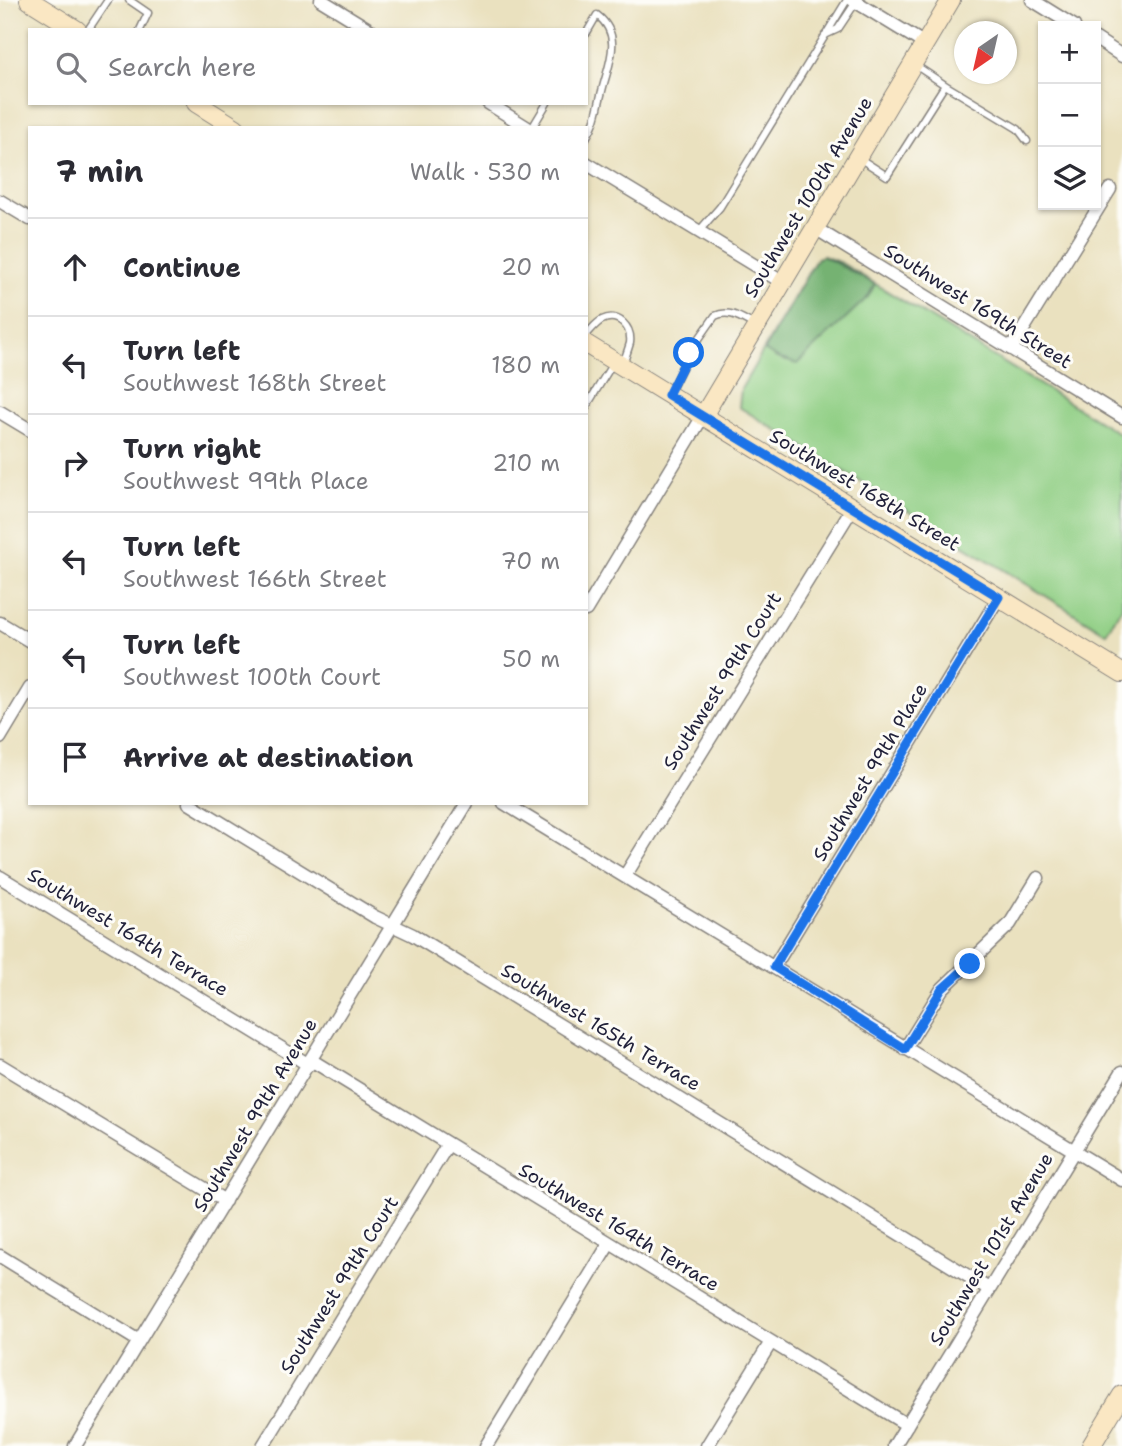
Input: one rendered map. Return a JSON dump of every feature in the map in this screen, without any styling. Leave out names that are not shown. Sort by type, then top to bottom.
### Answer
[{"type":"street","points":[[29,0],[74,28]]},
{"type":"street","points":[[321,0],[367,28]]},
{"type":"street","name":"Southwest 100th Avenue","points":[[703,416],[951,0]]},
{"type":"street","points":[[1032,0],[1066,21]]},
{"type":"street","points":[[852,1],[925,44]]},
{"type":"street","points":[[1101,43],[1122,56]]},
{"type":"street","points":[[199,105],[233,126]]},
{"type":"street","points":[[491,105],[527,126]]},
{"type":"street","points":[[588,164],[782,282]]},
{"type":"street","points":[[1011,349],[1110,189]]},
{"type":"street","points":[[0,201],[28,218]]},
{"type":"street","name":"Southwest 169th Street","points":[[814,228],[1122,417]]},
{"type":"street","name":"Southwest 168th Street","points":[[588,345],[1122,673]]},
{"type":"street","points":[[0,412],[28,429]]},
{"type":"street","points":[[588,607],[703,416]]},
{"type":"street","name":"Southwest 99th Court","points":[[625,876],[853,507]]},
{"type":"street","name":"Southwest 99th Place","points":[[774,967],[999,597]]},
{"type":"street","points":[[0,623],[28,640]]},
{"type":"street","points":[[0,738],[26,703]]},
{"type":"street","name":"Southwest 165th Terrace","points":[[192,805],[375,917],[414,935],[989,1289]]},
{"type":"street","name":"Southwest 99th Avenue","points":[[75,1446],[466,805]]},
{"type":"street","points":[[507,805],[1122,1180]]},
{"type":"street","name":"Southwest 164th Terrace","points":[[0,877],[448,1144],[907,1425]]},
{"type":"street","points":[[905,1049],[942,989],[1010,924],[1038,878]]},
{"type":"street","points":[[0,1065],[225,1201]]},
{"type":"street","name":"Southwest 101st Avenue","points":[[894,1446],[1122,1072]]},
{"type":"street","name":"Southwest 99th Court","points":[[263,1446],[448,1144]]},
{"type":"street","points":[[486,1446],[609,1244]]},
{"type":"street","points":[[0,1256],[139,1341]]},
{"type":"street","points":[[707,1446],[771,1342]]},
{"type":"street","points":[[1091,1446],[1122,1395]]},
{"type":"lane","points":[[89,28],[108,0]]},
{"type":"lane","points":[[129,0],[148,13],[141,28]]},
{"type":"lane","points":[[699,231],[720,207],[825,35],[838,29],[852,1]]},
{"type":"lane","points":[[588,31],[597,15],[606,21],[610,30],[613,56],[605,77],[596,122],[588,135]]},
{"type":"lane","points":[[912,64],[1018,129],[1027,141]]},
{"type":"lane","points":[[857,156],[887,176],[944,85]]},
{"type":"lane","points":[[531,126],[546,105]]},
{"type":"lane","points":[[668,395],[689,353],[715,316],[735,314],[755,326]]},
{"type":"lane","points":[[588,333],[604,318],[611,317],[627,326],[630,341],[618,364],[588,404]]},
{"type":"green space","points":[[823,256],[841,263],[1122,435],[1122,607],[1106,633],[739,407],[741,389],[817,258]]},
{"type":"green space","points":[[823,256],[875,284],[868,297],[797,364],[777,358],[764,350],[817,258]]},
{"type":"route","points":[[689,353],[668,395],[999,597],[774,967],[905,1049],[942,989],[970,964]]}]
